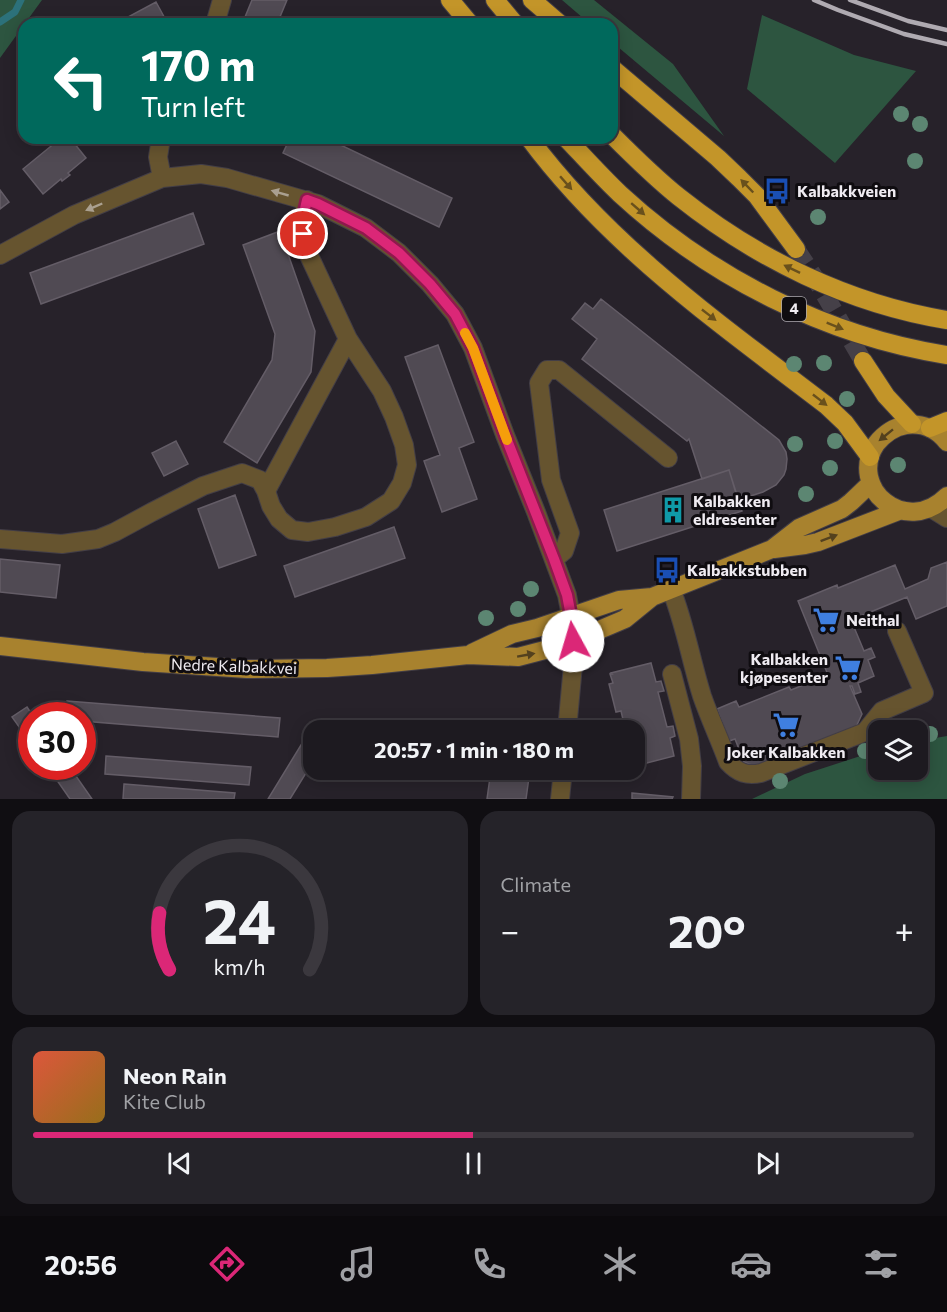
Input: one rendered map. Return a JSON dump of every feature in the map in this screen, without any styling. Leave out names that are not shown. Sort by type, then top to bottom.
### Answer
[{"type":"highway","points":[[440,0],[450,18]]},
{"type":"highway","points":[[450,0],[465,18]]},
{"type":"highway","points":[[495,0],[510,18]]},
{"type":"highway","points":[[532,0],[553,18]]},
{"type":"highway","points":[[618,73],[739,178],[757,196],[796,249]]},
{"type":"highway","name":"4","points":[[618,141],[677,196],[740,241],[770,258],[807,277],[885,306],[947,320]]},
{"type":"highway","points":[[534,144],[605,226],[678,291],[826,405],[845,423],[870,457]]},
{"type":"highway","name":"4","points":[[572,144],[620,194],[691,251],[724,272],[787,305],[846,330],[881,341],[947,355]]},
{"type":"highway","points":[[863,361],[886,396],[912,424]]},
{"type":"main road","points":[[901,510],[888,504],[878,495],[871,483],[870,457],[874,447],[890,430],[912,424],[939,424],[947,442]]},
{"type":"main road","name":"Nedre Kalbakkvei","points":[[772,549],[799,528],[842,509],[871,483]]},
{"type":"main road","points":[[931,508],[947,496]]},
{"type":"main road","name":"Nedre Kalbakkvei","points":[[468,655],[512,634],[537,628],[619,600],[652,597],[772,549],[818,542],[901,510],[916,512],[931,508]]},
{"type":"main road","name":"Nedre Kalbakkvei","points":[[0,646],[143,662],[247,669],[354,666],[468,655],[518,657],[545,651],[625,619],[652,597]]},
{"type":"street","points":[[217,18],[222,0]]},
{"type":"street","points":[[160,144],[158,157],[162,178]]},
{"type":"street","points":[[0,255],[74,215],[162,178],[201,174],[227,178],[318,204],[366,228],[399,253],[430,284],[455,314],[473,348],[554,559],[567,595],[571,616],[573,665],[568,720]]},
{"type":"street","points":[[0,539],[62,544],[98,539],[203,486],[242,473],[260,480],[279,519],[292,530],[308,532],[336,526],[366,517],[391,501],[402,483],[407,465],[404,445],[382,391],[348,339],[305,247],[302,222],[307,200]]},
{"type":"street","points":[[266,491],[348,339]]},
{"type":"street","points":[[554,559],[564,550],[570,533],[551,480],[539,383],[548,370],[559,370],[668,458]]},
{"type":"street","points":[[931,508],[947,518]]},
{"type":"street","points":[[672,589],[703,698],[728,762],[734,769],[745,774],[761,773],[865,732],[882,711],[924,693],[897,631]]},
{"type":"street","points":[[672,674],[689,739],[692,766],[691,799]]},
{"type":"street","points":[[560,799],[562,780]]},
{"type":"green space","points":[[0,0],[42,0],[29,18],[18,18],[18,33],[0,58]]},
{"type":"green space","points":[[562,0],[594,0],[616,18],[583,18]]},
{"type":"green space","points":[[762,15],[854,55],[916,71],[835,163],[747,89]]},
{"type":"green space","points":[[618,19],[673,64],[724,136],[618,47]]},
{"type":"green space","points":[[947,736],[947,799],[752,799],[805,774],[868,754],[868,780],[928,780],[928,739]]},
{"type":"building","points":[[252,0],[287,0],[280,18],[245,18]]},
{"type":"building","points":[[156,2],[165,18],[129,18]]},
{"type":"building","points":[[54,144],[75,144],[86,158],[68,173],[70,175],[62,181],[61,179],[43,194],[23,169]]},
{"type":"building","points":[[287,144],[339,144],[452,198],[439,227],[283,153]]},
{"type":"building","points":[[0,190],[9,202],[0,209]]},
{"type":"building","points":[[193,213],[204,244],[41,304],[30,273]]},
{"type":"building","points":[[280,231],[315,331],[311,372],[257,463],[224,442],[272,360],[275,334],[243,245]]},
{"type":"building","points":[[601,299],[779,440],[787,459],[784,475],[776,485],[738,500],[729,470],[702,479],[689,439],[687,441],[582,359],[597,339],[572,319],[585,303],[593,309]]},
{"type":"building","points":[[438,345],[474,442],[459,448],[477,499],[442,512],[424,461],[440,455],[405,357]]},
{"type":"building","points":[[176,441],[188,464],[164,476],[152,453]]},
{"type":"building","name":"Kalbakken eldresenter","points":[[729,470],[742,511],[617,551],[604,510]]},
{"type":"building","points":[[235,495],[256,555],[219,568],[198,509]]},
{"type":"building","points":[[394,527],[405,558],[295,597],[284,566]]},
{"type":"building","points":[[0,559],[60,565],[56,598],[0,592]]},
{"type":"building","name":"Kalbakken kjøpesenter","points":[[947,562],[947,606],[916,619],[907,597],[851,620],[864,651],[871,648],[875,657],[868,660],[874,676],[858,683],[861,692],[855,694],[850,686],[862,714],[856,727],[757,767],[744,762],[735,739],[729,741],[717,709],[736,701],[739,707],[789,687],[791,690],[828,675],[798,601],[895,565],[905,589],[928,579],[931,568]]},
{"type":"building","points":[[651,663],[656,682],[661,681],[664,691],[658,692],[667,727],[673,726],[675,736],[670,738],[674,756],[645,763],[645,720],[623,720],[621,711],[616,712],[609,684],[613,683],[611,673]]},
{"type":"building","points":[[96,703],[280,718],[278,737],[96,722]]},
{"type":"building","points":[[18,713],[18,725],[12,717]]},
{"type":"building","points":[[303,742],[303,778],[290,799],[268,799]]},
{"type":"building","points":[[106,756],[251,767],[249,785],[105,774]]},
{"type":"building","points":[[57,780],[79,780],[92,799],[70,799]]},
{"type":"building","points":[[490,780],[529,780],[526,799],[487,799]]},
{"type":"building","points":[[124,784],[235,793],[234,799],[123,799]]},
{"type":"building","points":[[632,793],[673,797],[672,799],[632,799]]},
{"type":"waterway","points":[[0,22],[15,12],[21,0]]},
{"type":"tunnel","points":[[796,249],[863,361]]},
{"type":"railway","points":[[814,0],[904,34],[947,44]]},
{"type":"railway","points":[[850,0],[908,21],[947,30]]},
{"type":"slow traffic","points":[[465,333],[473,348],[507,440]]},
{"type":"place","name":"Kalbakkveien","points":[[777,191]]},
{"type":"place","name":"Kalbakken eldresenter","points":[[673,510]]},
{"type":"place","name":"Kalbakkstubben","points":[[667,570]]},
{"type":"place","name":"Neithal","points":[[826,620]]},
{"type":"place","name":"Kalbakken kjøpesenter","points":[[848,668]]},
{"type":"place","name":"Joker Kalbakken","points":[[786,725]]},
{"type":"route","points":[[303,234],[302,222],[307,200],[366,228],[399,253],[430,284],[455,314],[473,348],[567,595],[573,641]]}]
